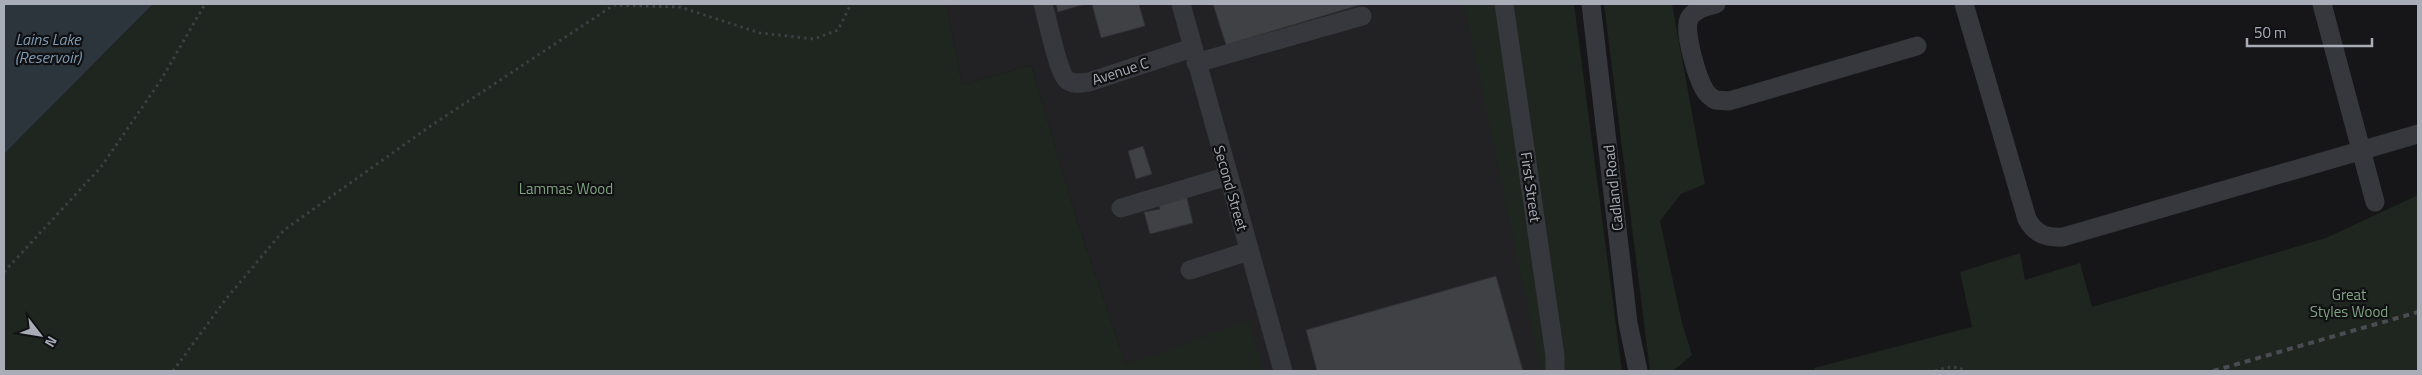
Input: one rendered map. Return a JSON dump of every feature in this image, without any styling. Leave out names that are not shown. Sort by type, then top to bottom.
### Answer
[{"type":"lane","name":"Avenue C","points":[[1043,4],[1061,70],[1068,80],[1074,84],[1090,82],[1194,55],[1362,16]]},
{"type":"lane","name":"Second Street","points":[[1181,4],[1283,371]]},
{"type":"lane","name":"First Street","points":[[1504,4],[1555,356],[1555,371]]},
{"type":"lane","name":"Cadland Road","points":[[1591,4],[1628,323],[1638,371]]},
{"type":"lane","points":[[1716,4],[1699,9],[1693,14],[1689,20],[1686,33],[1703,87],[1715,100],[1730,101],[1917,46]]},
{"type":"lane","points":[[1964,4],[2027,219],[2034,230],[2041,235],[2063,237],[2418,134]]},
{"type":"lane","points":[[2322,4],[2375,202]]},
{"type":"lane","points":[[1121,208],[1228,176]]},
{"type":"lane","points":[[1190,270],[1249,251]]},
{"type":"path","points":[[4,272],[101,167],[161,80],[204,4]]},
{"type":"path","points":[[173,371],[226,300],[284,230],[432,125],[614,4],[680,7],[760,33],[814,39],[838,30],[851,4]]},
{"type":"path","points":[[1936,371],[1949,367],[1959,367],[1966,371]]},
{"type":"shaded area","points":[[946,4],[1504,4],[1557,371],[1128,371],[1078,224],[1031,65],[962,85]]},
{"type":"green space","name":"Lammas Wood","points":[[153,4],[946,4],[962,85],[1031,65],[1078,224],[1126,365],[1249,320],[1263,371],[4,371],[4,154]]},
{"type":"green space","points":[[1464,4],[1574,4],[1622,371],[1541,371]]},
{"type":"green space","points":[[1604,4],[1672,4],[1705,184],[1681,194],[1660,221],[1682,323],[1692,355],[1673,371],[1650,371]]},
{"type":"green space","name":"Great Styles Wood","points":[[2418,195],[2418,371],[1815,371],[1814,368],[1972,327],[1960,272],[2020,253],[2025,280],[2080,263],[2092,307],[2326,238]]},
{"type":"water","name":"Lains Lake (Reservoir)","points":[[4,4],[153,4],[4,154]]},
{"type":"building","points":[[1056,4],[1086,4],[1058,12]]},
{"type":"building","points":[[1092,4],[1139,4],[1145,26],[1101,38]]},
{"type":"building","points":[[1213,4],[1360,4],[1360,5],[1226,45]]},
{"type":"building","points":[[1143,146],[1152,174],[1136,179],[1128,151]]},
{"type":"building","points":[[1186,194],[1193,223],[1150,234],[1144,212],[1160,209],[1158,201]]},
{"type":"building","points":[[1496,276],[1523,371],[1317,371],[1306,330]]},
{"type":"railway","points":[[2213,371],[2418,312]]}]
